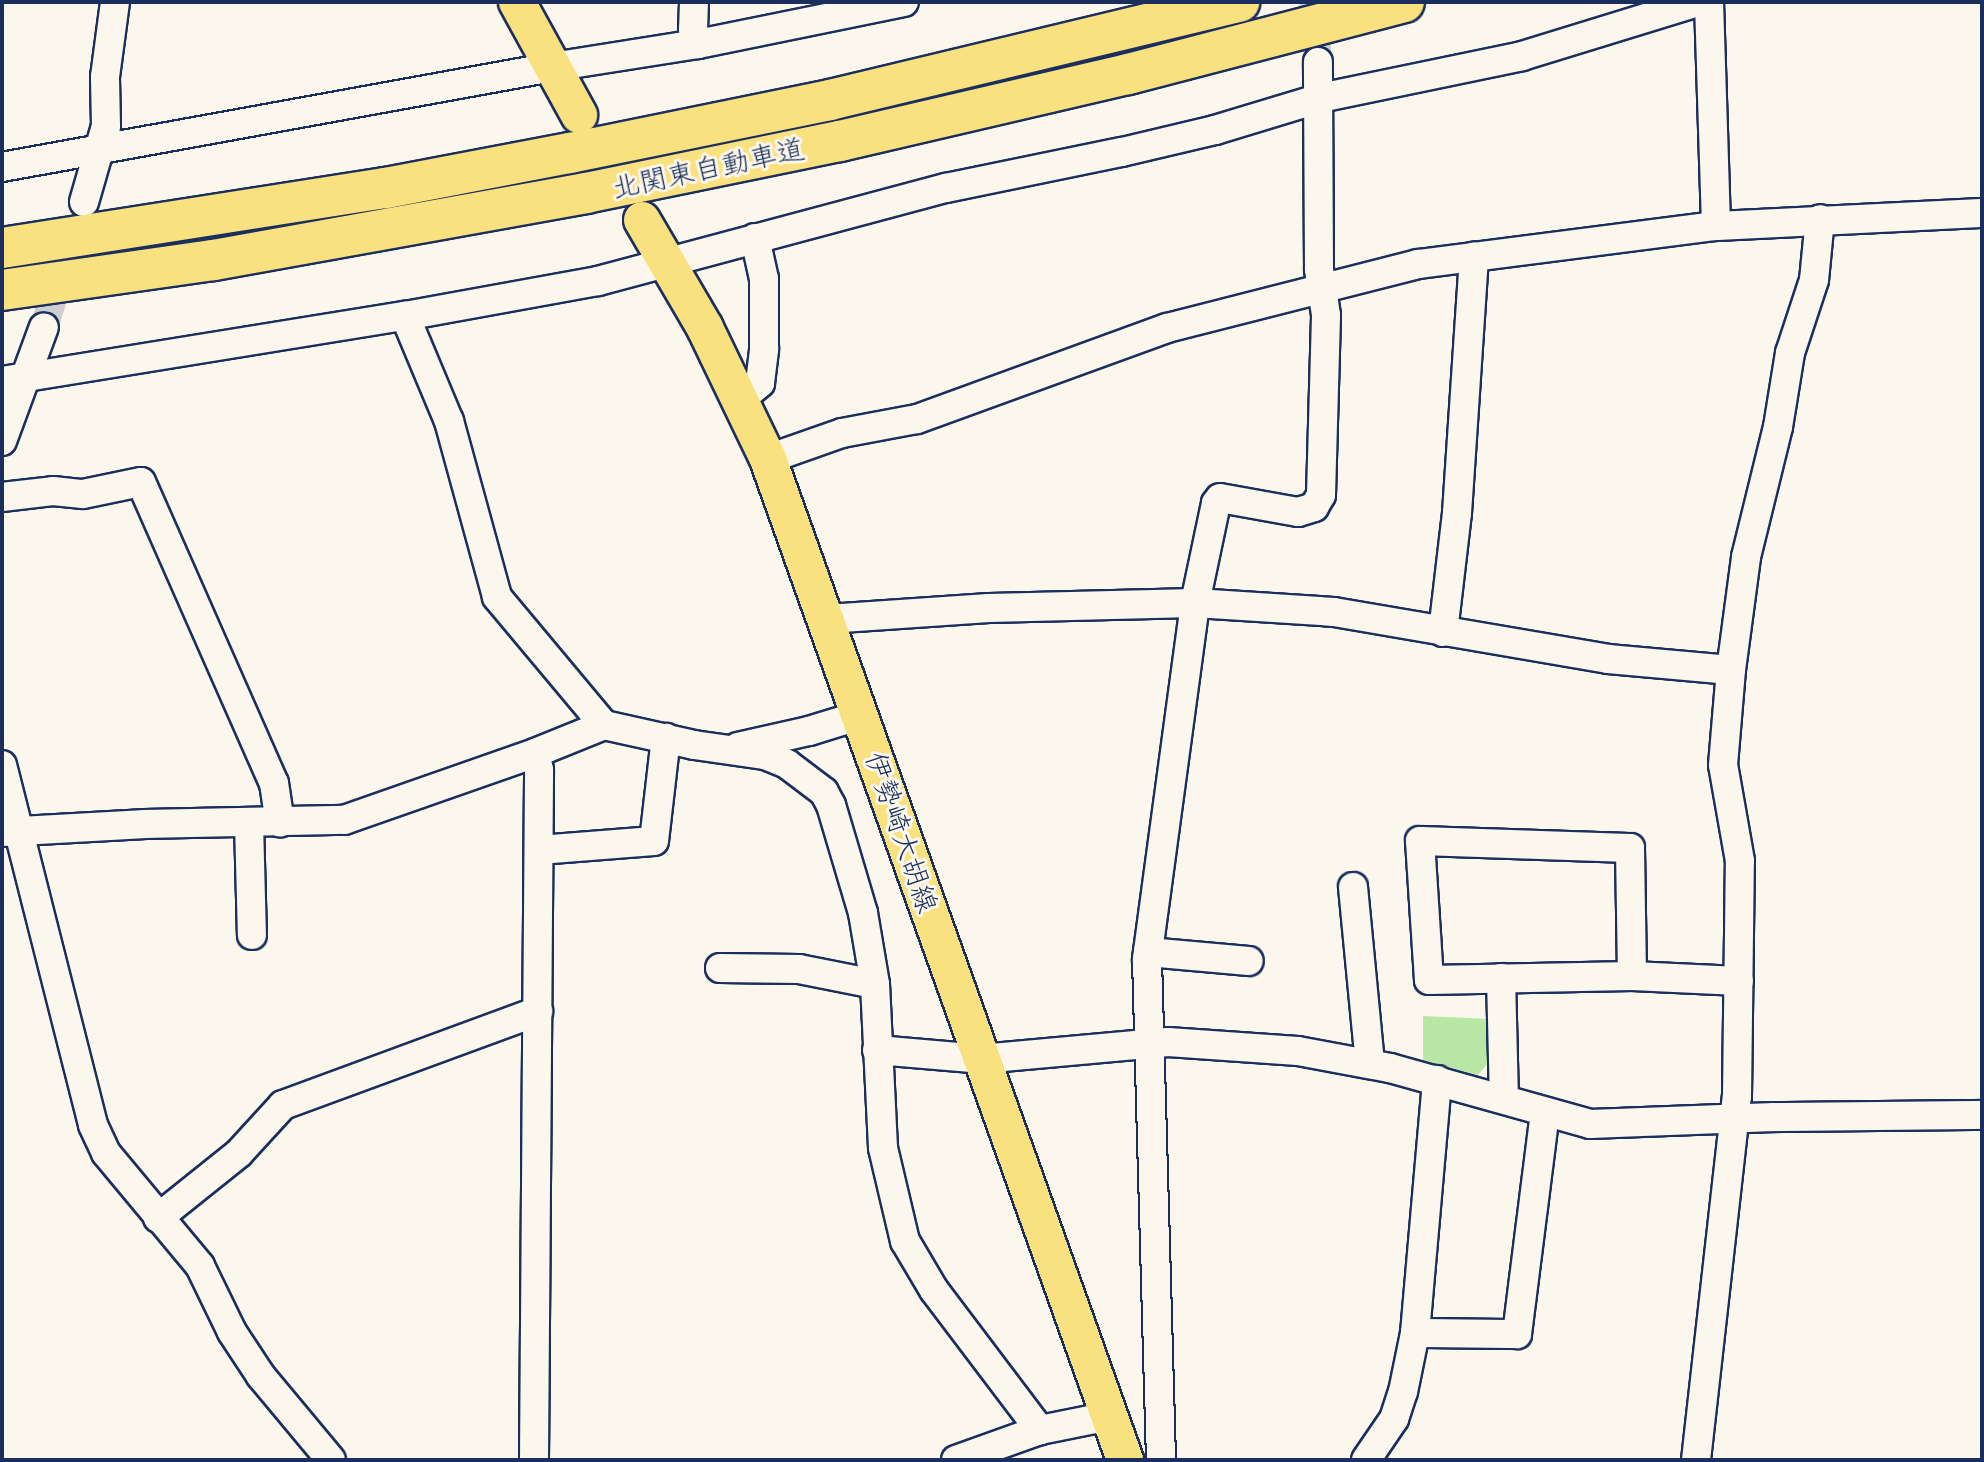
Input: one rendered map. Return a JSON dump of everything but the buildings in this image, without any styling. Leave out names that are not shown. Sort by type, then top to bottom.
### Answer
[{"type":"highway","name":"北関東自動車道","points":[[2,248],[370,190],[570,153],[830,100],[1239,2]]},
{"type":"highway","name":"北関東自動車道","points":[[2,290],[214,260],[586,193],[840,141],[1128,74],[1404,2]]},
{"type":"main road","points":[[517,2],[579,115]]},
{"type":"main road","name":"伊勢崎大胡線","points":[[642,220],[741,399],[768,459],[1125,1460]]},
{"type":"street","points":[[84,202],[106,126],[105,77],[115,2]]},
{"type":"street","points":[[694,2],[693,29],[698,44]]},
{"type":"street","points":[[2,167],[100,152],[552,67],[698,44],[904,2]]},
{"type":"street","points":[[14,379],[405,316],[598,281],[946,188],[1215,130],[1320,98],[1522,56],[1698,2]]},
{"type":"street","points":[[1709,2],[1716,226]]},
{"type":"street","points":[[1161,1460],[1148,952],[1195,603],[1216,503],[1220,498],[1298,512],[1314,507],[1319,501],[1326,315],[1320,287],[1318,62]]},
{"type":"street","points":[[768,459],[842,433],[917,419],[1167,328],[1418,264],[1716,226],[1982,213]]},
{"type":"street","points":[[1696,1460],[1737,1097],[1740,861],[1723,765],[1731,670],[1746,557],[1778,427],[1790,353],[1814,280],[1820,219]]},
{"type":"street","points":[[741,399],[760,383],[764,348],[764,279],[755,238]]},
{"type":"street","points":[[1443,632],[1457,513],[1474,257]]},
{"type":"street","points":[[405,316],[449,421],[497,597],[604,725]]},
{"type":"street","points":[[2,441],[14,379],[44,327]]},
{"type":"street","points":[[2,497],[53,491],[83,494],[141,482],[274,783],[280,823]]},
{"type":"street","points":[[827,619],[835,616],[989,608],[1195,603],[1334,612],[1608,659],[1731,670]]},
{"type":"street","points":[[730,749],[809,731],[861,715]]},
{"type":"street","points":[[11,832],[146,824],[321,822],[366,814],[604,725],[730,749],[787,764],[824,792],[838,823],[857,887],[875,984],[883,1148],[905,1241],[934,1290],[1040,1430]]},
{"type":"street","points":[[539,850],[654,841],[660,765],[666,738]]},
{"type":"street","points":[[534,1460],[539,850],[539,770],[535,753]]},
{"type":"street","points":[[2,765],[11,832],[93,1125],[106,1153],[200,1266],[232,1332],[261,1376],[331,1460]]},
{"type":"street","points":[[249,823],[252,935]]},
{"type":"street","points":[[1632,976],[1630,848],[1420,841],[1429,980],[1632,976],[1739,981]]},
{"type":"street","points":[[1353,887],[1370,1063]]},
{"type":"street","points":[[1148,952],[1249,961]]},
{"type":"street","points":[[720,968],[799,969],[875,984]]},
{"type":"street","points":[[1501,978],[1504,1097]]},
{"type":"street","points":[[158,1218],[239,1153],[283,1105],[538,1011]]},
{"type":"street","points":[[877,1050],[981,1059],[1149,1043],[1298,1051],[1370,1063],[1504,1097],[1590,1124],[1982,1115]]},
{"type":"street","points":[[1366,1460],[1394,1419],[1415,1333],[1437,1080]]},
{"type":"street","points":[[1415,1333],[1517,1334],[1545,1112]]},
{"type":"street","points":[[956,1460],[1040,1430],[1110,1416]]},
{"type":"green space","points":[[1423,1016],[1489,1019],[1488,1063],[1478,1075],[1423,1060]]},
{"type":"tunnel","points":[[1313,2],[1318,62]]},
{"type":"tunnel","points":[[44,327],[78,222]]}]
